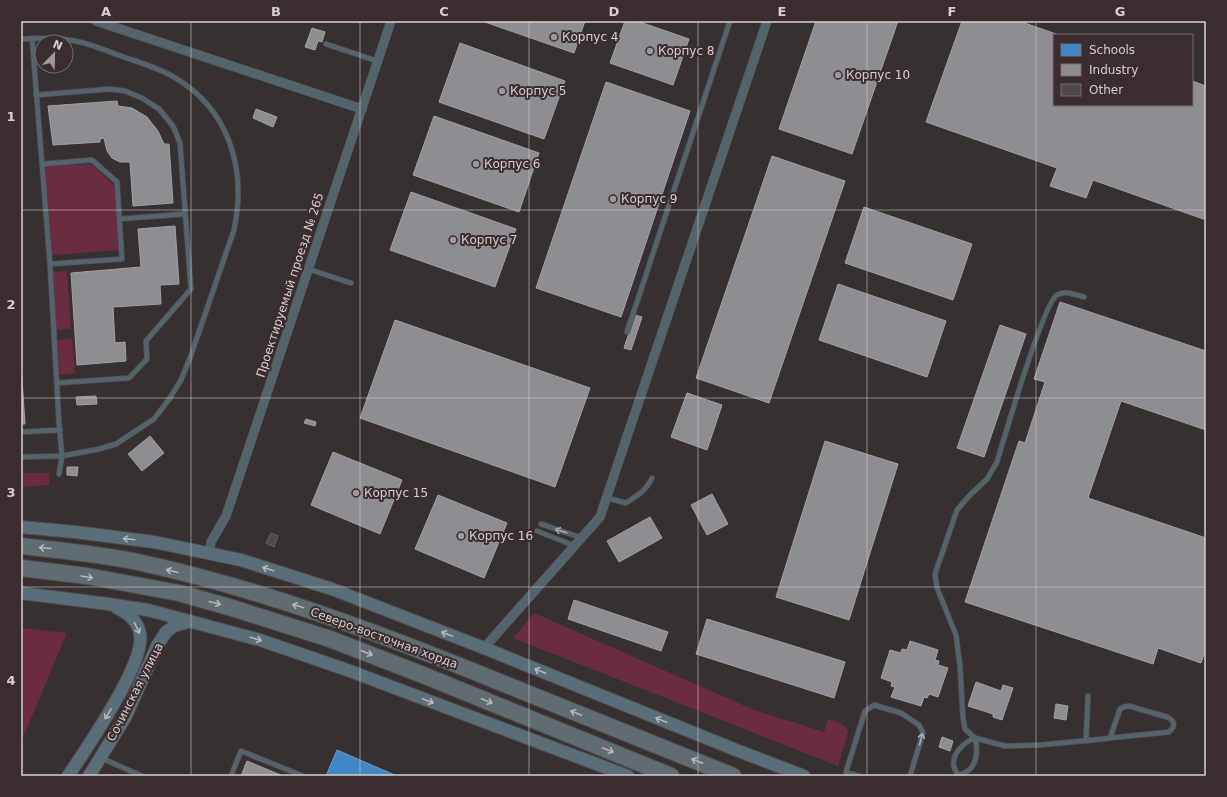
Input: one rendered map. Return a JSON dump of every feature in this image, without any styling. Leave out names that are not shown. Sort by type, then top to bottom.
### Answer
[{"type":"highway","name":"Северо-восточная хорда","points":[[21,546],[55,549],[132,561],[214,581],[311,610],[434,655],[733,776]]},
{"type":"highway","name":"Северо-восточная хорда","points":[[21,568],[87,576],[179,593],[236,609],[330,639],[402,666],[671,776]]},
{"type":"street","points":[[96,21],[362,109]]},
{"type":"street","name":"Проектируемый проезд № 265","points":[[209,554],[211,542],[226,516],[390,21]]},
{"type":"street","points":[[484,648],[600,517],[766,21]]},
{"type":"street","points":[[21,527],[154,542],[241,560],[332,589],[804,776]]},
{"type":"street","points":[[21,593],[148,610],[260,640],[350,671],[628,776]]},
{"type":"street","name":"Сочинская улица","points":[[68,776],[89,745],[112,706],[132,668],[140,645],[140,634],[137,624],[128,614],[108,604]]},
{"type":"street","name":"Сочинская улица","points":[[89,776],[126,716],[157,646],[166,632],[174,626],[191,621]]},
{"type":"street","points":[[736,750],[786,776]]},
{"type":"lane","points":[[627,332],[730,21]]},
{"type":"lane","points":[[32,38],[50,264],[62,456],[59,474]]},
{"type":"lane","points":[[21,39],[55,38],[86,44],[150,66],[172,76],[193,90],[207,103],[224,129],[232,148],[238,176],[239,196],[234,230],[182,380],[154,419],[116,444],[99,449],[62,456],[21,457]]},
{"type":"lane","points":[[326,44],[377,61]]},
{"type":"lane","points":[[36,95],[110,89],[125,92],[142,98],[159,109],[173,126],[180,143],[191,289],[146,341],[147,359],[129,378],[57,383]]},
{"type":"lane","points":[[42,164],[92,160],[117,182],[120,219],[122,259],[50,264]]},
{"type":"lane","points":[[120,219],[185,214]]},
{"type":"lane","points":[[308,269],[351,283]]},
{"type":"lane","points":[[1084,297],[1067,292],[1057,295],[1051,302],[1035,343],[997,462],[987,479],[968,496],[957,510],[935,574],[937,588],[956,635],[965,728],[975,738],[1005,746],[1086,741],[1170,732],[1174,724],[1172,720],[1167,717],[1129,706],[1124,707],[1120,709],[1110,738]]},
{"type":"lane","points":[[21,432],[60,430]]},
{"type":"lane","points":[[607,498],[626,503],[648,487],[652,478]]},
{"type":"lane","points":[[541,524],[582,538]]},
{"type":"lane","points":[[537,531],[575,546]]},
{"type":"lane","points":[[1086,741],[1088,696]]},
{"type":"lane","points":[[859,776],[846,772],[865,711],[874,705],[900,713],[919,724],[923,733],[910,776]]},
{"type":"lane","points":[[975,738],[977,750],[975,761],[966,773],[958,775],[954,769],[953,762],[956,754],[963,745],[975,738]]},
{"type":"lane","points":[[231,776],[241,751],[303,776]]},
{"type":"lane","points":[[100,758],[142,776]]},
{"type":"shaded area","points":[[91,164],[114,185],[119,250],[52,255],[45,166]]},
{"type":"shaded area","points":[[67,271],[71,329],[56,330],[52,272]]},
{"type":"shaded area","points":[[72,338],[75,373],[60,375],[57,340]]},
{"type":"shaded area","points":[[21,473],[49,473],[49,485],[21,487]]},
{"type":"shaded area","points":[[534,613],[754,710],[824,732],[828,719],[841,724],[846,727],[848,733],[838,766],[513,638]]},
{"type":"shaded area","points":[[21,628],[67,633],[21,742]]},
{"type":"building: Schools","points":[[337,750],[397,776],[326,776]]},
{"type":"building: Industry","name":"Корпус 4","points":[[482,21],[585,21],[574,53]]},
{"type":"building: Industry","name":"Корпус 8","points":[[625,21],[637,21],[689,39],[673,85],[610,63]]},
{"type":"building: Industry","name":"Корпус 10","points":[[816,21],[898,21],[852,154],[779,129]]},
{"type":"building: Industry","points":[[962,21],[1019,21],[1056,34],[1053,34],[1053,106],[1193,106],[1193,81],[1206,86],[1206,220],[1093,180],[1086,198],[1050,186],[1057,168],[926,122]]},
{"type":"building: Industry","points":[[312,28],[325,32],[322,42],[318,41],[315,50],[305,47]]},
{"type":"building: Industry","name":"Корпус 5","points":[[460,43],[565,81],[544,139],[439,102]]},
{"type":"building: Industry","name":"Корпус 9","points":[[606,82],[690,111],[621,317],[536,288]]},
{"type":"building: Industry","points":[[117,101],[118,106],[132,108],[147,117],[158,131],[164,144],[169,144],[173,203],[133,206],[130,162],[120,162],[112,158],[107,151],[104,138],[100,139],[100,142],[53,145],[48,106]]},
{"type":"building: Industry","points":[[256,109],[277,117],[273,127],[253,118]]},
{"type":"building: Industry","name":"Корпус 6","points":[[434,116],[539,153],[519,212],[413,175]]},
{"type":"building: Industry","points":[[772,156],[845,181],[769,403],[696,378]]},
{"type":"building: Industry","name":"Корпус 7","points":[[411,192],[516,229],[495,287],[390,250]]},
{"type":"building: Industry","points":[[864,207],[972,244],[953,300],[845,263]]},
{"type":"building: Industry","points":[[175,226],[179,284],[160,285],[161,304],[113,307],[115,343],[125,342],[126,361],[77,365],[71,273],[141,267],[138,229]]},
{"type":"building: Industry","points":[[838,284],[946,321],[927,377],[819,340]]},
{"type":"building: Industry","points":[[1060,302],[1206,351],[1206,430],[1121,401],[1088,498],[1206,538],[1206,649],[1201,663],[1158,648],[1153,664],[965,602],[1019,441],[1025,443],[1045,382],[1034,379]]},
{"type":"building: Industry","points":[[635,315],[642,317],[631,350],[624,348]]},
{"type":"building: Industry","points":[[395,320],[590,388],[555,487],[360,418]]},
{"type":"building: Industry","points":[[1000,325],[1026,334],[984,457],[957,448]]},
{"type":"building: Industry","points":[[21,365],[25,424],[21,424]]},
{"type":"building: Industry","points":[[687,393],[722,405],[707,450],[671,437]]},
{"type":"building: Industry","points":[[96,396],[97,404],[77,405],[76,397]]},
{"type":"building: Industry","points":[[306,419],[316,422],[315,426],[304,423]]},
{"type":"building: Industry","points":[[150,436],[164,453],[142,471],[128,454]]},
{"type":"building: Industry","points":[[825,441],[898,464],[849,620],[776,597]]},
{"type":"building: Industry","name":"Корпус 15","points":[[333,452],[402,480],[380,534],[311,505]]},
{"type":"building: Industry","points":[[67,467],[78,467],[77,476],[67,475]]},
{"type":"building: Industry","points":[[712,494],[728,524],[707,535],[691,505]]},
{"type":"building: Industry","name":"Корпус 16","points":[[438,495],[507,523],[484,578],[415,549]]},
{"type":"building: Industry","points":[[650,517],[662,538],[619,562],[607,541]]},
{"type":"building: Industry","points":[[574,600],[668,632],[661,651],[568,619]]},
{"type":"building: Industry","points":[[707,619],[845,662],[834,698],[696,654]]},
{"type":"building: Industry","points":[[910,641],[938,650],[935,660],[939,661],[938,665],[948,668],[938,697],[929,694],[927,698],[924,697],[921,706],[891,697],[895,687],[891,686],[892,682],[881,678],[890,650],[901,653],[902,649],[907,650]]},
{"type":"building: Industry","points":[[976,682],[1001,691],[1003,685],[1013,688],[1002,720],[993,717],[993,714],[968,706]]},
{"type":"building: Industry","points":[[1056,704],[1068,706],[1066,720],[1054,718]]},
{"type":"building: Industry","points":[[942,737],[953,741],[950,751],[939,747]]},
{"type":"building: Industry","points":[[247,761],[283,776],[241,776]]},
{"type":"building: Other","points":[[271,533],[278,536],[274,547],[266,543]]},
{"type":"place","name":"Корпус 4","points":[[554,37]]},
{"type":"place","name":"Корпус 8","points":[[650,51]]},
{"type":"place","name":"Корпус 10","points":[[838,75]]},
{"type":"place","name":"Корпус 5","points":[[502,91]]},
{"type":"place","name":"Корпус 6","points":[[476,164]]},
{"type":"place","name":"Корпус 9","points":[[613,199]]},
{"type":"place","name":"Корпус 7","points":[[453,240]]},
{"type":"place","name":"Корпус 15","points":[[356,493]]},
{"type":"place","name":"Корпус 16","points":[[461,536]]}]
